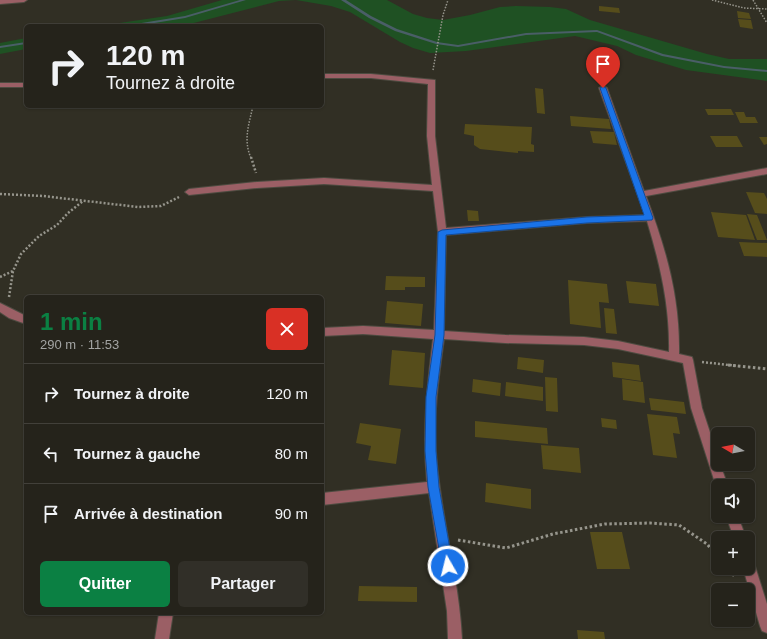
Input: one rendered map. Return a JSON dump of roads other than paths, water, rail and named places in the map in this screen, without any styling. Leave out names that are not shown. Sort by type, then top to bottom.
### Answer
[{"type":"street","points":[[0,2],[24,0]]},
{"type":"street","points":[[324,76],[371,76],[432,82],[431,136],[442,232],[439,335],[431,397],[430,451],[434,487],[454,611],[455,639]]},
{"type":"street","points":[[0,85],[24,84]]},
{"type":"street","points":[[603,88],[642,194],[663,258],[674,331],[674,357]]},
{"type":"street","points":[[642,194],[767,171]]},
{"type":"street","points":[[190,192],[256,185],[324,182],[437,188]]},
{"type":"street","points":[[442,232],[587,220],[649,218]]},
{"type":"street","points":[[0,307],[13,315],[24,319]]},
{"type":"street","points":[[324,332],[363,330],[505,339],[584,341],[618,345],[688,360],[690,380],[696,405],[720,479]]},
{"type":"street","points":[[324,500],[434,487]]},
{"type":"street","points":[[753,575],[763,597],[767,626]]},
{"type":"street","points":[[162,639],[166,615]]},
{"type":"waterway","points":[[141,24],[185,17],[244,0]]},
{"type":"waterway","points":[[343,0],[370,17],[396,30],[436,43],[458,46],[526,34],[597,31],[662,55],[724,67],[767,71]]},
{"type":"waterway","points":[[0,47],[24,43]]}]
